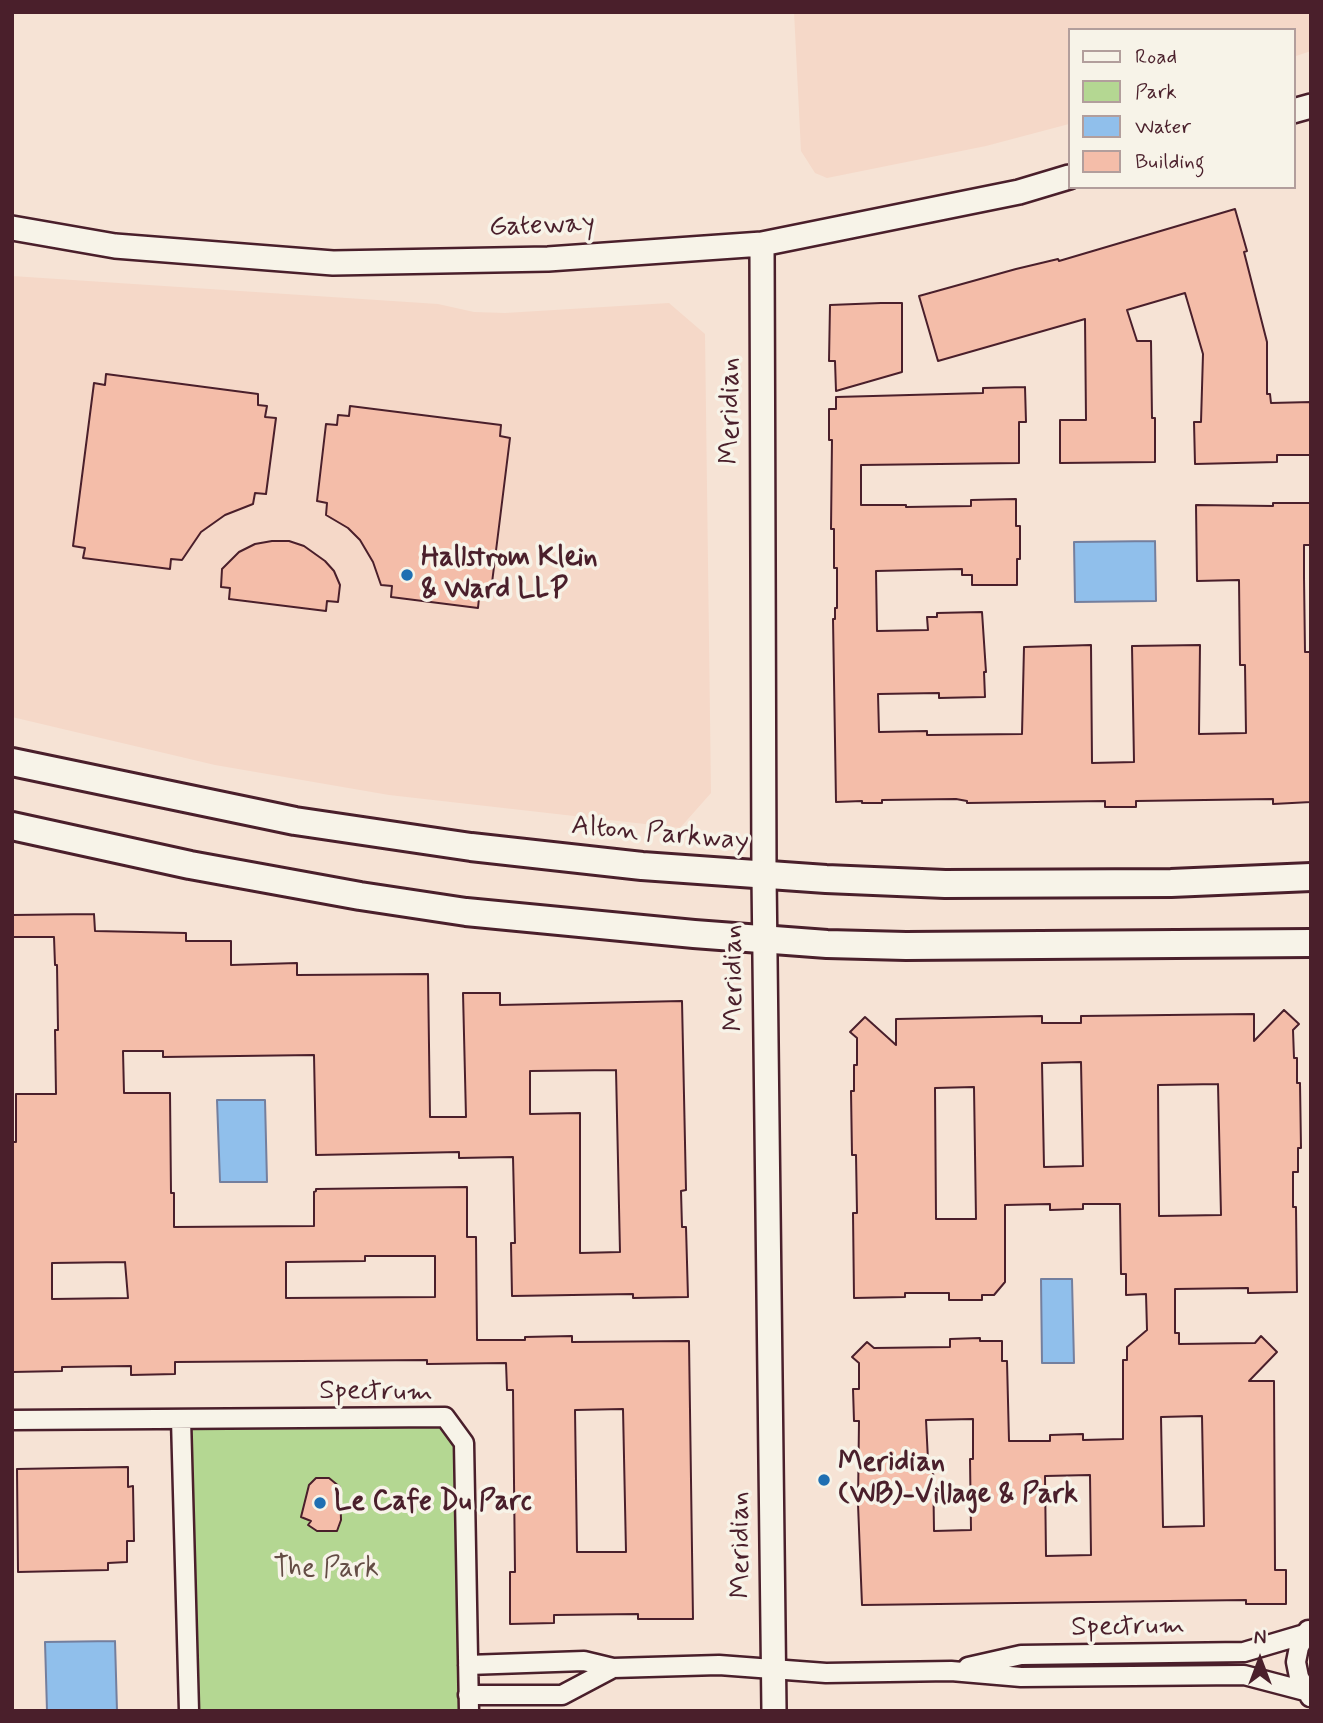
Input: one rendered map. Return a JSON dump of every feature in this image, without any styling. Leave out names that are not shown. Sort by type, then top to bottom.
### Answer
[{"type":"main road","name":"Alton Parkway","points":[[12,762],[219,806],[372,833],[565,859],[764,875],[932,883],[1171,883],[1311,877]]},
{"type":"main road","points":[[12,826],[226,872],[466,912],[765,939],[827,944],[985,947],[1311,943]]},
{"type":"street","name":"Gateway","points":[[12,228],[115,246],[333,263],[535,259],[762,244],[1019,192],[1068,177]]},
{"type":"street","name":"Meridian","points":[[762,244],[764,875],[774,1711]]},
{"type":"street","name":"Spectrum","points":[[12,1420],[444,1417],[464,1443],[468,1703],[562,1695],[613,1668]]},
{"type":"street","points":[[181,1419],[189,1711]]},
{"type":"street","name":"Spectrum","points":[[951,1671],[1021,1656],[1244,1652],[1308,1630]]},
{"type":"street","points":[[1308,1630],[1299,1647],[1296,1662],[1299,1677],[1308,1694]]},
{"type":"street","name":"Spectrum","points":[[468,1665],[584,1661],[613,1668],[719,1665],[826,1673],[951,1671],[1021,1677],[1244,1675],[1308,1694]]},
{"type":"shaded area","points":[[794,12],[1311,12],[1311,51],[1295,56],[1295,28],[1068,28],[1068,124],[986,146],[827,178],[815,173],[801,151]]},
{"type":"shaded area","points":[[12,276],[438,304],[474,312],[505,313],[669,303],[705,334],[711,793],[680,828],[389,795],[215,765],[12,717]]},
{"type":"green space","name":"The Park","points":[[445,1417],[464,1443],[469,1711],[189,1711],[181,1419]]},
{"type":"water","points":[[1155,541],[1156,601],[1075,602],[1074,542]]},
{"type":"water","points":[[217,1100],[265,1100],[267,1182],[220,1182]]},
{"type":"water","points":[[1041,1279],[1072,1279],[1074,1363],[1042,1363]]},
{"type":"water","points":[[115,1641],[117,1711],[47,1711],[45,1642]]},
{"type":"building","points":[[1235,209],[1267,342],[1267,394],[1270,394],[1271,403],[1311,402],[1311,455],[1277,455],[1277,462],[1195,464],[1194,422],[1201,422],[1203,354],[1185,293],[1127,310],[1137,341],[1151,341],[1155,462],[1060,463],[1060,420],[1086,420],[1085,319],[938,361],[919,296],[1016,269],[1058,259],[1059,261]]},
{"type":"building","points":[[902,303],[902,372],[836,391],[835,361],[829,361],[830,305]]},
{"type":"building","points":[[106,374],[258,394],[258,405],[267,406],[265,417],[276,418],[266,494],[255,493],[253,504],[225,515],[201,532],[182,560],[171,559],[170,569],[83,558],[85,548],[73,546],[94,383],[105,385]]},
{"type":"building","points":[[1025,387],[1026,422],[1019,422],[1019,463],[861,465],[861,505],[971,506],[971,500],[1016,499],[1016,526],[1020,526],[1017,585],[972,585],[972,575],[962,575],[962,569],[876,571],[877,631],[928,630],[927,617],[937,617],[937,613],[982,612],[986,672],[985,697],[939,698],[939,693],[878,694],[879,732],[927,731],[927,735],[1022,734],[1024,647],[1091,645],[1092,763],[1134,762],[1132,646],[1200,645],[1199,734],[1246,733],[1245,665],[1240,665],[1239,580],[1197,581],[1196,505],[1273,506],[1273,503],[1311,503],[1311,545],[1304,545],[1304,577],[1305,652],[1310,652],[1311,802],[1273,804],[1273,799],[1136,801],[1136,807],[1105,807],[1105,801],[967,803],[956,799],[882,800],[882,803],[836,802],[833,619],[837,608],[837,568],[834,568],[834,529],[831,529],[832,440],[829,440],[829,409],[836,409],[836,397],[983,393],[983,388]]},
{"type":"building","points":[[350,406],[501,425],[500,436],[510,438],[490,599],[479,598],[478,608],[391,597],[392,586],[381,585],[373,562],[360,540],[348,528],[326,515],[327,503],[317,501],[326,424],[337,425],[338,415],[349,416]]},
{"type":"building","points":[[289,541],[304,546],[325,561],[334,571],[340,585],[338,602],[327,601],[326,611],[229,599],[230,588],[221,587],[222,569],[239,552],[255,544]]},
{"type":"building","points":[[94,914],[95,931],[186,933],[186,941],[231,941],[231,965],[297,963],[297,975],[428,974],[430,1117],[466,1117],[463,993],[500,993],[500,1005],[682,1001],[686,1190],[681,1191],[682,1227],[686,1227],[688,1297],[633,1298],[633,1294],[512,1296],[511,1243],[515,1243],[513,1157],[459,1158],[459,1152],[316,1155],[314,1055],[163,1057],[163,1051],[123,1051],[124,1093],[170,1093],[174,1227],[314,1226],[316,1189],[467,1187],[467,1237],[476,1237],[477,1340],[572,1336],[572,1342],[689,1341],[693,1619],[638,1619],[638,1614],[554,1615],[554,1623],[510,1624],[510,1572],[515,1572],[513,1390],[507,1390],[506,1363],[427,1364],[427,1360],[175,1362],[175,1374],[131,1375],[131,1366],[62,1367],[62,1371],[12,1372],[12,1142],[16,1142],[16,1094],[56,1094],[55,1030],[58,1030],[54,937],[12,937],[12,915]],"holes":[[[616,1070],[620,1252],[580,1253],[580,1113],[530,1114],[530,1071]],[[365,1256],[435,1256],[435,1297],[286,1298],[286,1262],[365,1261]],[[125,1262],[128,1298],[52,1299],[52,1263]],[[623,1409],[626,1552],[577,1552],[575,1410]]]},
{"type":"building","points":[[1284,1010],[1299,1024],[1293,1030],[1297,1083],[1300,1083],[1301,1148],[1298,1148],[1298,1172],[1293,1172],[1297,1292],[1248,1293],[1248,1288],[1175,1289],[1175,1333],[1179,1333],[1179,1344],[1255,1343],[1261,1336],[1277,1352],[1249,1381],[1274,1381],[1275,1570],[1286,1570],[1286,1604],[1246,1604],[1246,1600],[862,1605],[858,1504],[859,1421],[854,1421],[853,1389],[859,1389],[859,1363],[852,1357],[867,1342],[874,1348],[950,1347],[950,1339],[980,1338],[980,1341],[1002,1341],[1002,1361],[1007,1361],[1009,1441],[1050,1441],[1050,1435],[1083,1434],[1083,1440],[1123,1439],[1123,1360],[1127,1360],[1127,1347],[1147,1330],[1146,1294],[1126,1295],[1126,1274],[1121,1274],[1120,1204],[1083,1204],[1083,1209],[1050,1210],[1050,1204],[1005,1205],[1005,1282],[994,1295],[982,1295],[982,1300],[949,1300],[949,1293],[905,1293],[905,1297],[854,1298],[853,1213],[857,1213],[856,1155],[852,1155],[851,1091],[854,1091],[854,1065],[857,1065],[857,1038],[850,1032],[865,1017],[896,1045],[896,1019],[1042,1016],[1042,1023],[1081,1023],[1081,1016],[1254,1014],[1254,1041]],"holes":[[[1081,1062],[1083,1166],[1044,1167],[1042,1063]],[[1218,1084],[1221,1215],[1159,1216],[1158,1085]],[[974,1087],[976,1219],[936,1219],[935,1088]],[[1202,1416],[1204,1526],[1163,1527],[1161,1417]],[[973,1419],[973,1459],[970,1459],[971,1530],[934,1531],[933,1460],[928,1460],[926,1420]],[[1090,1475],[1091,1555],[1046,1556],[1045,1476]]]},
{"type":"building","points":[[128,1467],[128,1487],[133,1486],[134,1541],[127,1541],[127,1562],[108,1563],[108,1570],[18,1572],[17,1469]]},
{"type":"building","name":"Le Cafe Du Parc","points":[[316,1478],[329,1478],[340,1487],[341,1520],[337,1531],[317,1531],[308,1525],[311,1521],[301,1517],[309,1485]]},
{"type":"place","name":"Hallstrom Klein & Ward LLP","points":[[407,575]]},
{"type":"place","name":"Meridian (WB)-Village & Park","points":[[824,1480]]},
{"type":"place","name":"Le Cafe Du Parc","points":[[320,1503]]}]
